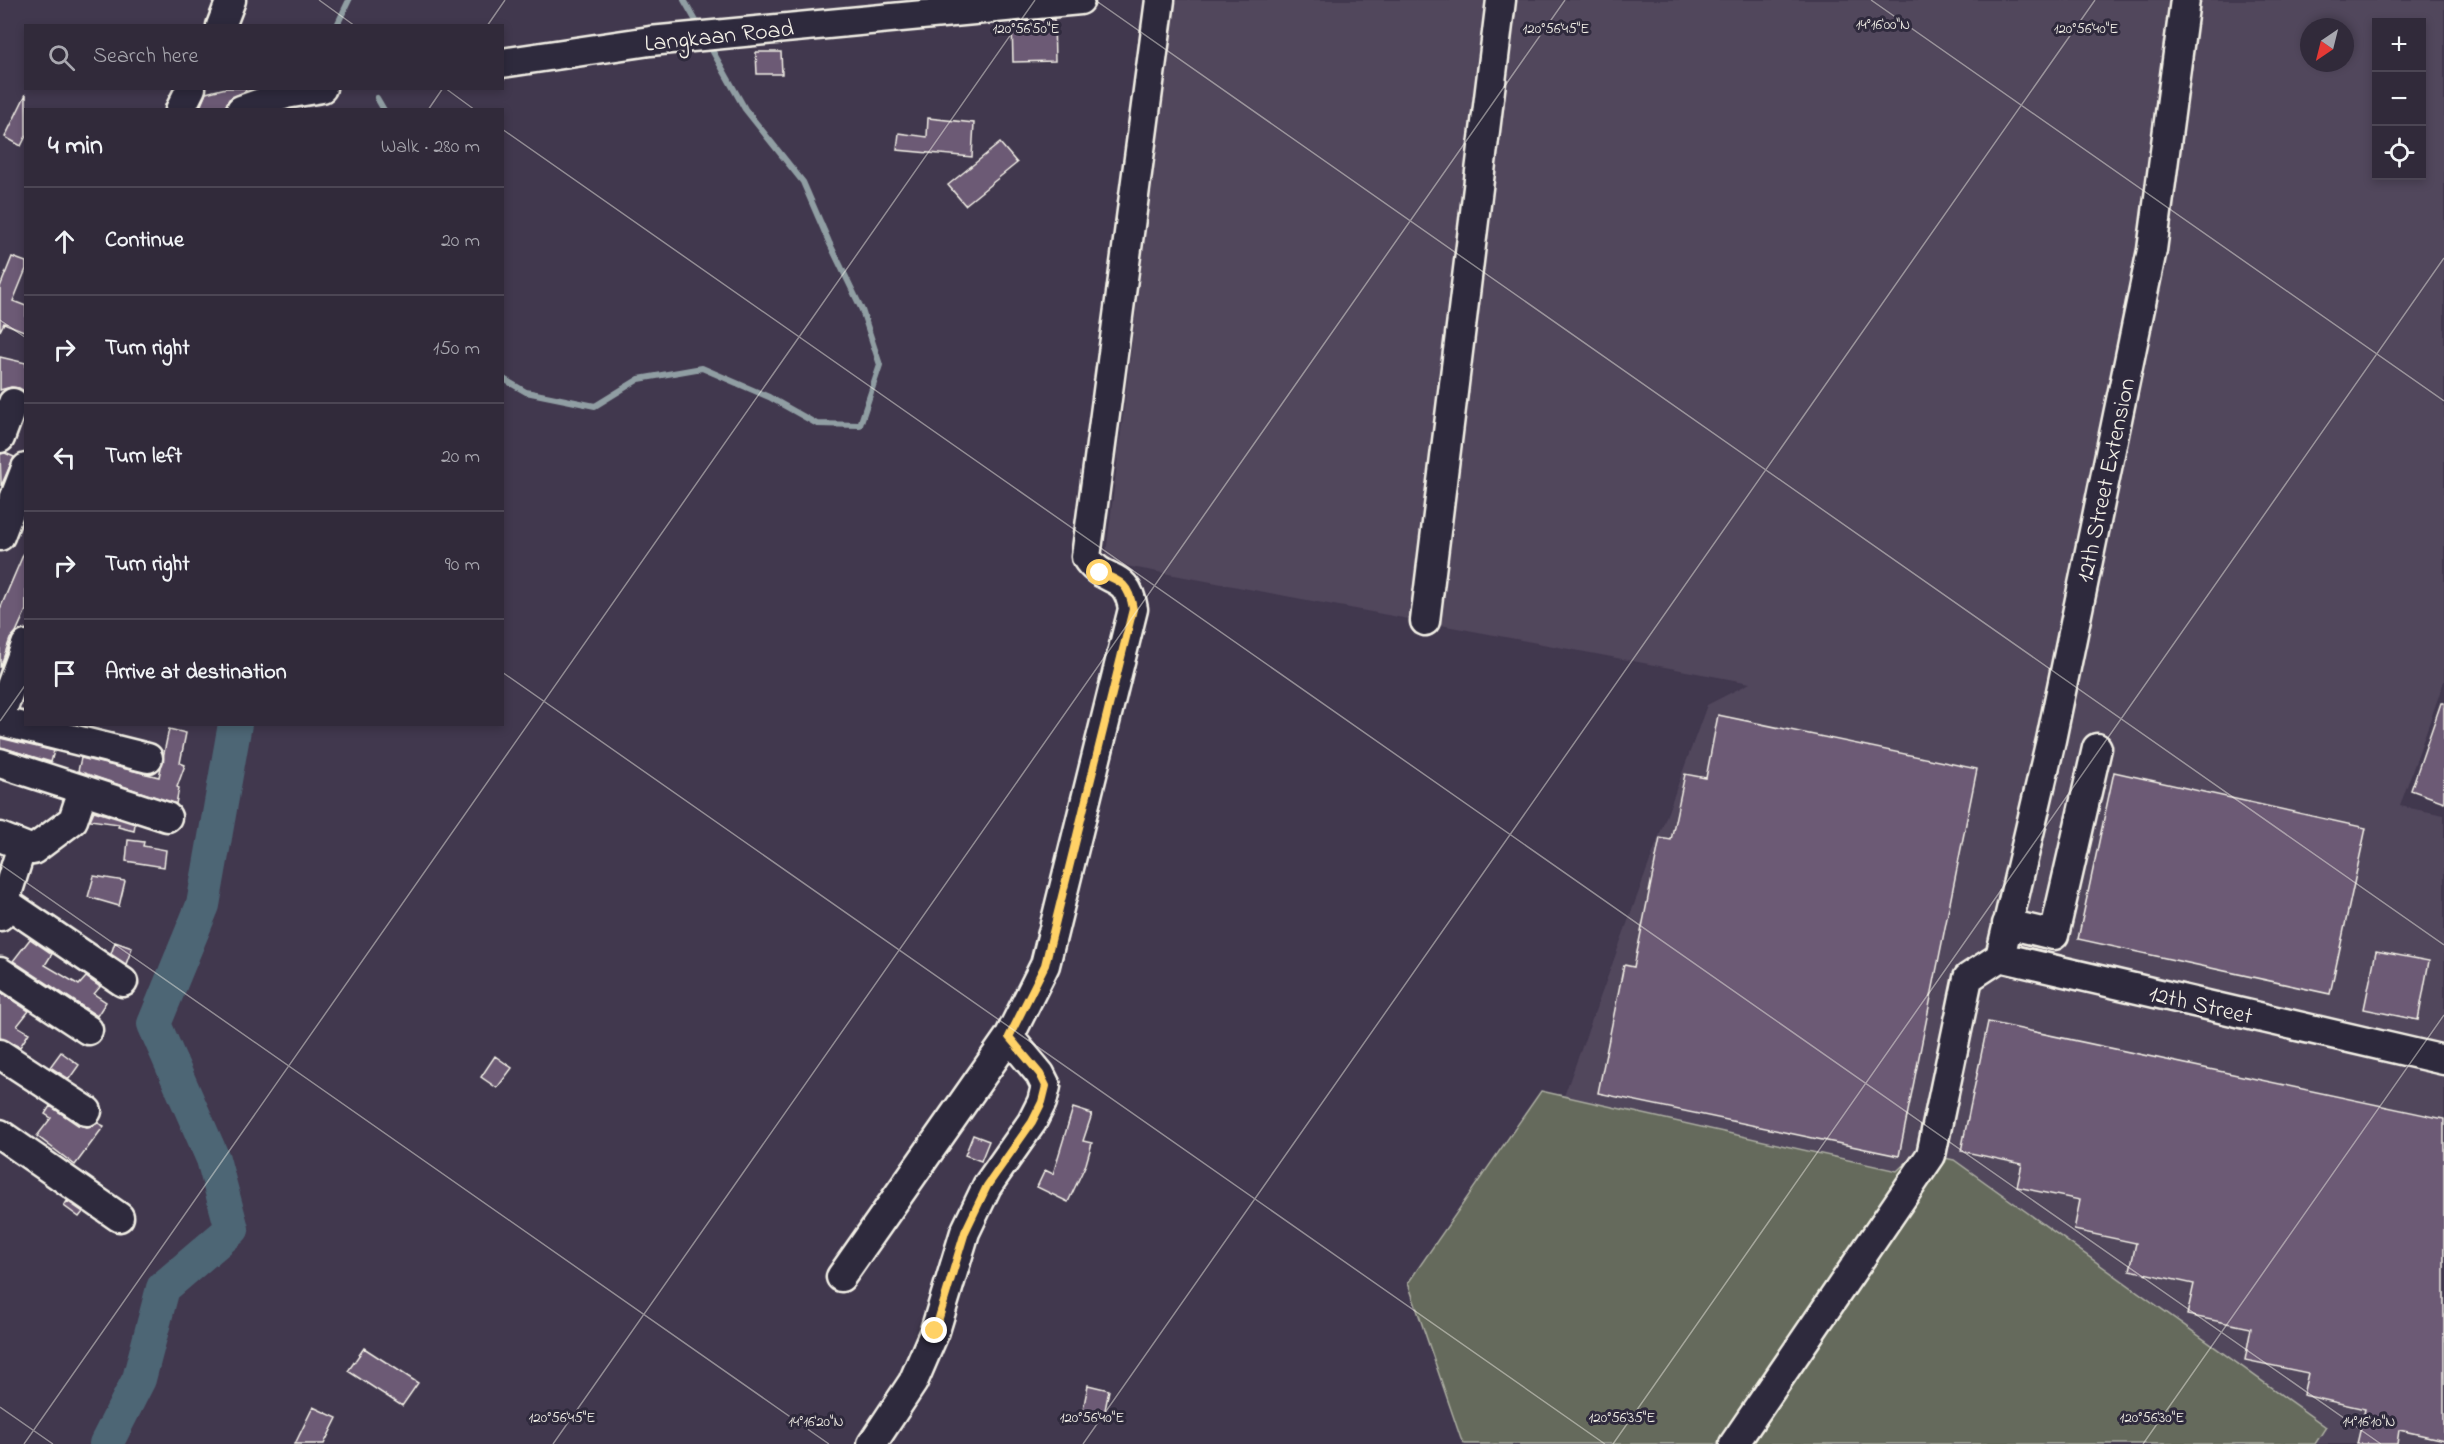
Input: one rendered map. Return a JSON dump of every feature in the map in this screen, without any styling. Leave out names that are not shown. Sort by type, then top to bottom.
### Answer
[{"type":"street","points":[[222,24],[231,0]]},
{"type":"street","name":"Langkaan Road","points":[[504,63],[650,42],[1080,0]]},
{"type":"street","points":[[841,1277],[1009,1037],[1045,965],[1133,609],[1131,594],[1120,581],[1092,567],[1086,557],[1160,0]]},
{"type":"street","points":[[1425,621],[1501,0]]},
{"type":"street","name":"12th Street Extension","points":[[2000,957],[2051,740],[2152,250],[2185,0]]},
{"type":"street","points":[[181,108],[189,90]]},
{"type":"street","points":[[247,108],[286,94],[310,90]]},
{"type":"street","points":[[0,438],[13,403]]},
{"type":"street","points":[[0,536],[24,473]]},
{"type":"street","points":[[0,716],[24,650]]},
{"type":"street","points":[[0,721],[24,724]]},
{"type":"street","points":[[35,726],[76,732],[148,758]]},
{"type":"street","points":[[2007,924],[2054,935],[2097,748]]},
{"type":"street","points":[[0,763],[167,817]]},
{"type":"street","points":[[83,790],[73,820],[33,850],[11,842],[2,909],[123,982]]},
{"type":"street","points":[[1734,1444],[1931,1155],[1968,978],[2000,957]]},
{"type":"street","name":"12th Street","points":[[2000,957],[2443,1054]]},
{"type":"street","points":[[0,972],[88,1030]]},
{"type":"street","points":[[872,1444],[913,1382],[935,1331],[965,1232],[987,1186],[1032,1122],[1042,1102],[1046,1086],[1040,1074],[1009,1037]]},
{"type":"street","points":[[0,1054],[87,1111]]},
{"type":"street","points":[[0,1134],[119,1217]]},
{"type":"shaded area","points":[[1174,0],[2444,0],[2444,681],[2400,806],[2444,815],[2444,1444],[1465,1444],[1461,1439],[1408,1283],[1541,1091],[1564,1096],[1707,705],[1750,683],[1105,562]]},
{"type":"green space","points":[[1541,1091],[1897,1171],[1917,1152],[1954,1160],[2326,1427],[2315,1444],[1465,1444],[1461,1439],[1408,1283]]},
{"type":"building","points":[[1054,19],[1055,61],[1013,62],[1012,23]]},
{"type":"building","points":[[756,52],[781,52],[782,74],[757,74]]},
{"type":"building","points":[[218,90],[246,91],[229,99],[225,108],[200,108],[206,93]]},
{"type":"building","points":[[26,94],[24,140],[21,146],[5,137]]},
{"type":"building","points":[[928,118],[974,123],[972,157],[897,150],[899,133],[927,137]]},
{"type":"building","points":[[1000,143],[1017,163],[965,205],[948,185]]},
{"type":"building","points":[[12,257],[24,261],[24,274],[13,301],[24,305],[24,331],[4,323],[0,331],[0,287]]},
{"type":"building","points":[[0,357],[24,363],[24,391],[11,387],[0,390]]},
{"type":"building","points":[[5,453],[14,457],[1,486],[0,454]]},
{"type":"building","points":[[24,553],[24,614],[10,639],[0,668],[0,609]]},
{"type":"building","points":[[2441,703],[2444,703],[2444,802],[2411,790]]},
{"type":"building","points":[[1718,715],[1977,769],[1899,1156],[1598,1093],[1624,965],[1634,967],[1660,838],[1671,840],[1685,774],[1706,778]]},
{"type":"building","points":[[169,729],[186,733],[180,763],[185,765],[177,787],[179,788],[176,804],[78,771],[81,758],[159,777]]},
{"type":"building","points":[[0,738],[54,751],[51,762],[0,747]]},
{"type":"building","points":[[2114,772],[2366,828],[2330,994],[2078,939]]},
{"type":"building","points":[[94,811],[135,824],[134,831],[118,827],[119,824],[90,820]]},
{"type":"building","points":[[128,840],[144,842],[143,846],[166,850],[164,867],[126,861]]},
{"type":"building","points":[[94,876],[125,881],[119,906],[88,897]]},
{"type":"building","points":[[30,939],[52,954],[45,965],[79,985],[86,977],[100,987],[94,994],[106,1002],[97,1016],[13,961]]},
{"type":"building","points":[[115,942],[132,948],[126,964],[111,954]]},
{"type":"building","points":[[2376,951],[2429,961],[2418,1020],[2364,1009]]},
{"type":"building","points":[[0,992],[29,1011],[17,1026],[29,1033],[20,1047],[0,1038]]},
{"type":"building","points":[[1988,1022],[2444,1119],[2444,1440],[2399,1430],[2397,1444],[2357,1444],[2365,1409],[2303,1395],[2308,1373],[2245,1360],[2251,1328],[2187,1315],[2194,1284],[2130,1270],[2136,1243],[2074,1230],[2080,1200],[2017,1187],[2022,1164],[1961,1151]]},
{"type":"building","points":[[61,1052],[79,1065],[69,1079],[50,1067]]},
{"type":"building","points":[[495,1056],[512,1068],[497,1088],[481,1077]]},
{"type":"building","points":[[50,1106],[78,1125],[87,1127],[98,1123],[104,1126],[75,1165],[37,1136],[51,1118],[45,1114]]},
{"type":"building","points":[[1073,1108],[1092,1114],[1083,1141],[1092,1143],[1086,1164],[1068,1202],[1037,1187],[1045,1170],[1053,1174]]},
{"type":"building","points":[[973,1135],[989,1141],[981,1161],[965,1155]]},
{"type":"building","points":[[67,1201],[83,1212],[79,1217],[64,1206]]},
{"type":"building","points":[[364,1348],[418,1383],[402,1406],[348,1371]]},
{"type":"building","points":[[1088,1385],[1109,1390],[1104,1415],[1083,1410]]},
{"type":"building","points":[[313,1407],[337,1418],[324,1444],[295,1444]]},
{"type":"waterway","points":[[338,24],[349,0]]},
{"type":"waterway","points":[[684,0],[700,28]]},
{"type":"waterway","points":[[504,379],[526,392],[595,406],[639,379],[702,368],[769,397],[817,424],[860,425],[880,365],[862,310],[803,182],[745,109],[708,43]]},
{"type":"waterway","points":[[377,98],[383,108]]},
{"type":"waterway","points":[[106,1444],[139,1379],[163,1288],[232,1229],[213,1159],[154,1024],[203,905],[235,726]]},
{"type":"route","points":[[935,1331],[965,1232],[987,1186],[1032,1122],[1042,1102],[1046,1086],[1040,1074],[1009,1037],[1045,965],[1133,609],[1131,594],[1120,581],[1100,573]]}]
